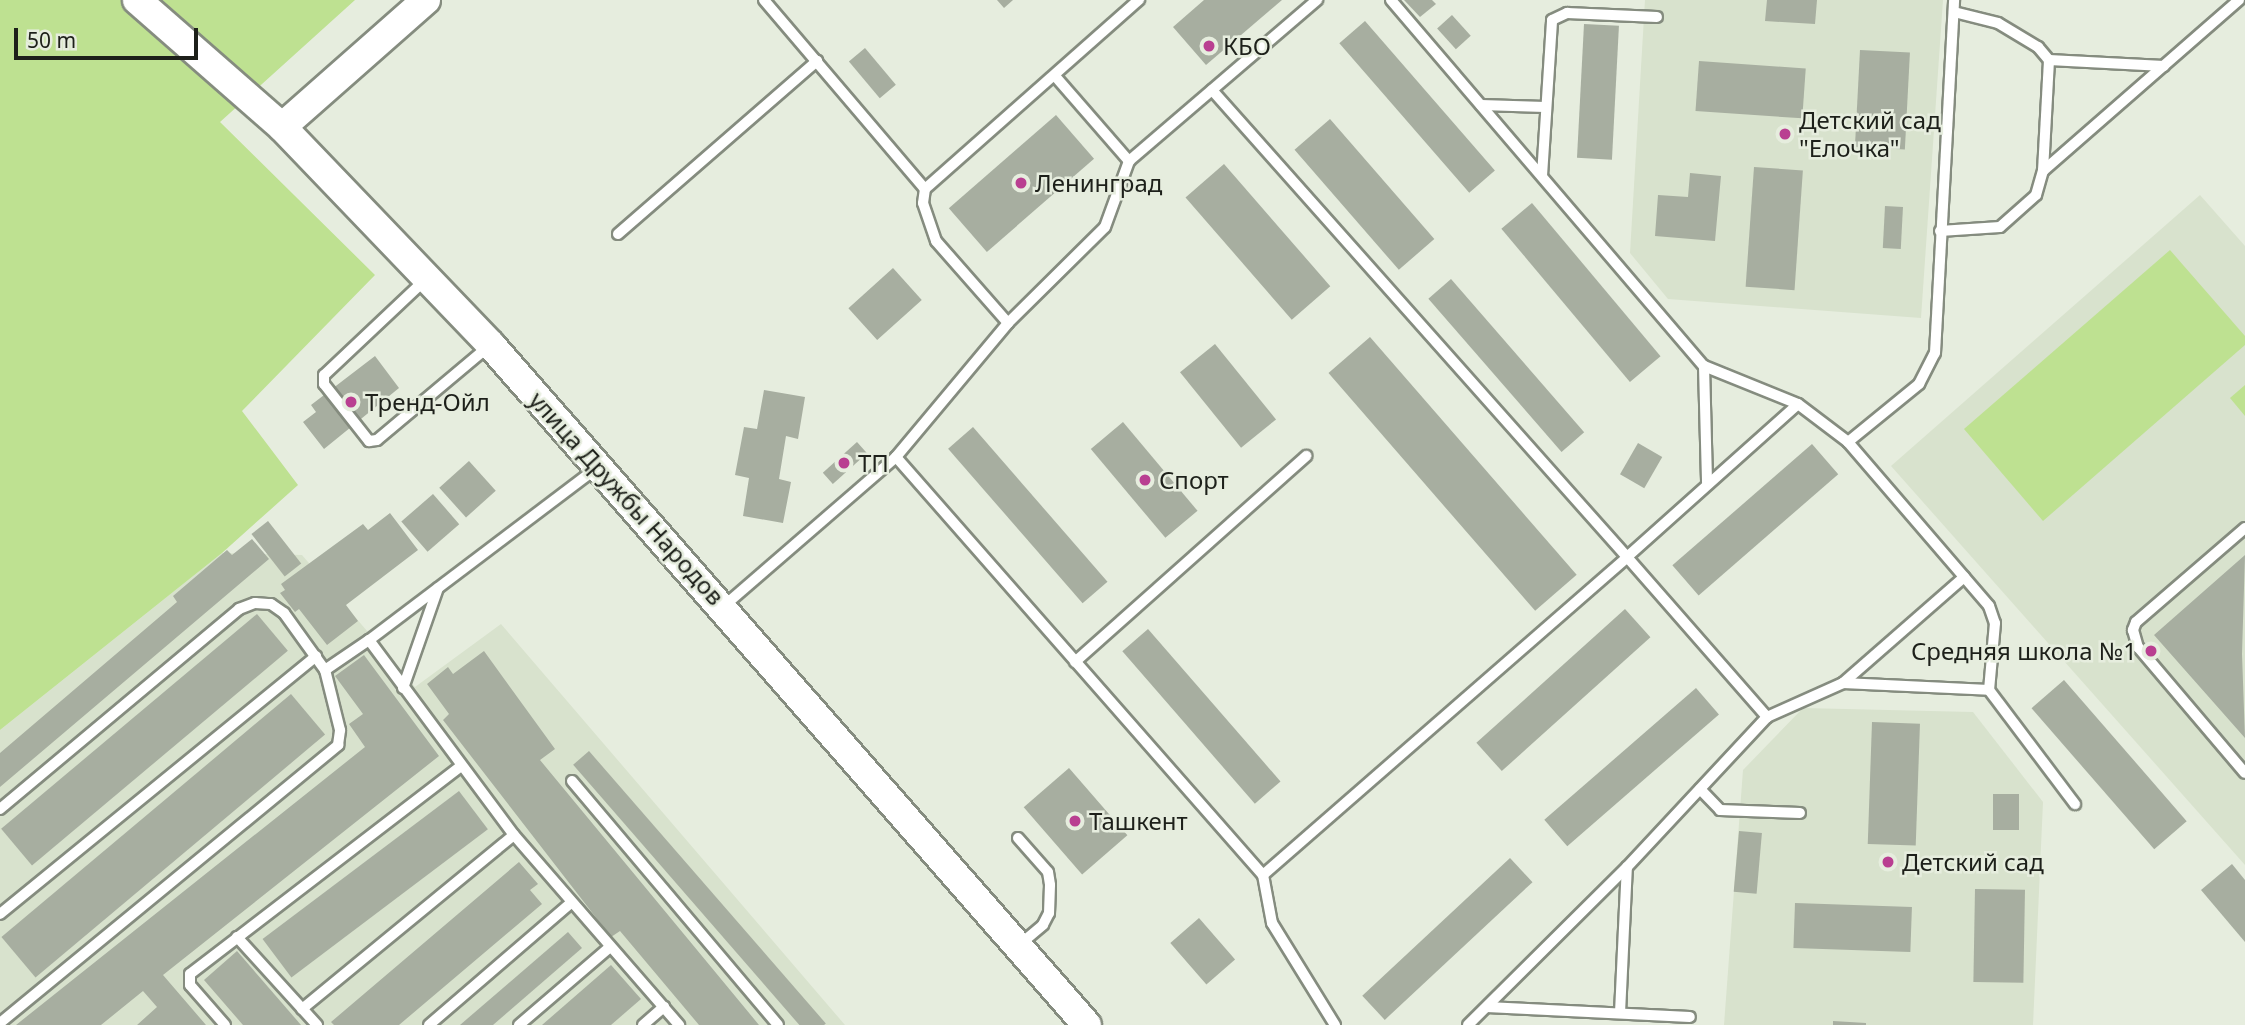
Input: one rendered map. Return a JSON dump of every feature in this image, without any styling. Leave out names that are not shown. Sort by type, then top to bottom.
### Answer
[{"type":"main road","name":"улица Дружбы Народов","points":[[137,0],[282,127],[428,277],[724,606],[1087,1025]]},
{"type":"main road","points":[[282,127],[426,0]]},
{"type":"lane","points":[[764,0],[925,189]]},
{"type":"lane","points":[[1008,323],[936,241],[923,203],[925,189],[1139,0]]},
{"type":"lane","points":[[724,606],[896,457],[1008,323],[1105,227],[1129,161],[1317,0]]},
{"type":"lane","points":[[1391,0],[1704,366],[1798,404],[1848,442],[1989,606],[1995,623],[1989,690],[2075,804]]},
{"type":"lane","points":[[1848,442],[1928,372],[1936,352],[1940,231],[1954,0]]},
{"type":"lane","points":[[2043,171],[2239,0]]},
{"type":"lane","points":[[1940,231],[2000,227],[2027,206],[2043,171],[2049,60],[2038,47],[1997,23],[1954,12]]},
{"type":"lane","points":[[1542,176],[1549,28],[1558,14],[1657,17]]},
{"type":"lane","points":[[2049,60],[2164,66]]},
{"type":"lane","points":[[618,234],[817,61]]},
{"type":"lane","points":[[1055,76],[1129,161]]},
{"type":"lane","points":[[1212,90],[1767,717]]},
{"type":"lane","points":[[1481,105],[1545,107]]},
{"type":"lane","points":[[428,277],[324,375],[324,384],[369,442],[491,345]]},
{"type":"lane","points":[[1704,366],[1707,484]]},
{"type":"lane","points":[[1263,876],[1798,404]]},
{"type":"lane","points":[[1075,662],[1306,456]]},
{"type":"lane","points":[[896,457],[1263,876],[1272,923],[1335,1025]]},
{"type":"lane","points":[[325,670],[369,640],[600,466]]},
{"type":"lane","points":[[2245,528],[2136,622],[2133,630],[2138,647],[2245,773]]},
{"type":"lane","points":[[1468,1025],[1628,867],[1767,717],[1843,683],[1964,577]]},
{"type":"lane","points":[[403,688],[438,588]]},
{"type":"lane","points":[[0,809],[239,608],[255,603],[271,604],[284,613],[325,670],[340,730],[338,745],[0,1023]]},
{"type":"lane","points":[[369,640],[460,767],[514,835],[679,1025]]},
{"type":"lane","points":[[0,914],[316,656]]},
{"type":"lane","points":[[1843,683],[1989,690]]},
{"type":"lane","points":[[225,1025],[190,985],[190,974],[460,767]]},
{"type":"lane","points":[[572,781],[778,1025]]},
{"type":"lane","points":[[1700,789],[1720,810],[1800,813]]},
{"type":"lane","points":[[302,1009],[514,835]]},
{"type":"lane","points":[[1018,838],[1048,872],[1051,885],[1049,913],[1043,925],[1018,946]]},
{"type":"lane","points":[[1619,1013],[1628,867]]},
{"type":"lane","points":[[429,1025],[571,903]]},
{"type":"lane","points":[[237,937],[317,1025]]},
{"type":"lane","points":[[519,1025],[610,947]]},
{"type":"lane","points":[[643,1025],[664,1007]]},
{"type":"lane","points":[[1486,1007],[1690,1017]]},
{"type":"shaded area","name":"Детский сад \"Елочка\"","points":[[1645,0],[1943,0],[1921,318],[1668,299],[1630,253]]},
{"type":"shaded area","name":"Средняя школа №1","points":[[2200,195],[2245,246],[2245,865],[1891,466]]},
{"type":"shaded area","points":[[222,553],[302,555],[415,687],[501,624],[845,1025],[0,1025],[0,730]]},
{"type":"shaded area","name":"Детский сад","points":[[1803,708],[1973,712],[2043,802],[2033,1025],[1724,1025],[1743,770]]},
{"type":"green space","points":[[0,0],[355,0],[220,122],[375,275],[242,411],[298,485],[222,553],[0,730]]},
{"type":"green space","points":[[2170,250],[2245,336],[2245,345],[2043,521],[1964,429]]},
{"type":"green space","points":[[2245,385],[2245,416],[2230,398]]},
{"type":"building","points":[[997,0],[1013,0],[1004,8]]},
{"type":"building","name":"КБО","points":[[1204,0],[1282,0],[1206,65],[1173,27]]},
{"type":"building","points":[[1404,0],[1432,0],[1436,4],[1420,17]]},
{"type":"building","points":[[1767,0],[1817,0],[1815,24],[1765,21]]},
{"type":"building","points":[[1452,15],[1471,36],[1456,49],[1437,28]]},
{"type":"building","points":[[1365,21],[1495,170],[1469,193],[1339,43]]},
{"type":"building","points":[[1584,24],[1619,26],[1612,160],[1577,158]]},
{"type":"building","points":[[865,48],[896,85],[880,98],[849,61]]},
{"type":"building","points":[[1860,50],[1910,53],[1905,149],[1855,147]]},
{"type":"building","points":[[1699,61],[1806,68],[1802,118],[1696,111]]},
{"type":"building","name":"Ленинград","points":[[1056,115],[1094,159],[987,252],[949,208]]},
{"type":"building","points":[[1330,119],[1434,239],[1399,270],[1295,150]]},
{"type":"building","points":[[1224,164],[1330,286],[1292,320],[1186,197]]},
{"type":"building","points":[[1754,167],[1803,170],[1795,290],[1746,287]]},
{"type":"building","points":[[1690,173],[1721,176],[1715,241],[1655,236],[1658,195],[1688,197]]},
{"type":"building","points":[[1532,203],[1661,356],[1630,382],[1501,229]]},
{"type":"building","points":[[1885,206],[1903,207],[1901,249],[1883,248]]},
{"type":"building","points":[[893,268],[922,300],[877,340],[848,308]]},
{"type":"building","points":[[1451,279],[1584,432],[1562,452],[1428,299]]},
{"type":"building","points":[[1370,337],[1577,575],[1535,611],[1328,373]]},
{"type":"building","points":[[1215,344],[1276,419],[1241,448],[1180,372]]},
{"type":"building","points":[[375,356],[399,388],[324,449],[303,422],[316,412],[311,405]]},
{"type":"building","points":[[764,390],[805,397],[798,439],[786,436],[779,479],[791,482],[783,523],[743,516],[749,478],[735,475],[744,427],[757,429]]},
{"type":"building","name":"Спорт","points":[[1123,422],[1198,511],[1165,538],[1091,449]]},
{"type":"building","points":[[973,427],[1107,582],[1083,603],[948,449]]},
{"type":"building","name":"ТП","points":[[857,442],[867,453],[833,484],[823,473]]},
{"type":"building","points":[[1638,443],[1662,457],[1644,488],[1620,474]]},
{"type":"building","points":[[1812,444],[1838,474],[1699,596],[1672,565]]},
{"type":"building","points":[[469,461],[496,491],[466,517],[439,488]]},
{"type":"building","points":[[433,494],[459,524],[428,552],[401,522]]},
{"type":"building","points":[[390,513],[418,550],[346,605],[358,621],[327,645],[299,609],[295,612],[280,593],[285,590],[281,584],[363,524],[368,530]]},
{"type":"building","points":[[268,521],[301,564],[285,576],[251,534]]},
{"type":"building","points":[[252,539],[269,559],[0,787],[0,753],[177,602],[173,596],[227,550],[232,555]]},
{"type":"building","points":[[2245,555],[2242,654],[2245,738],[2154,635]]},
{"type":"building","points":[[1625,609],[1650,637],[1502,771],[1476,743]]},
{"type":"building","points":[[257,614],[288,651],[32,865],[1,829]]},
{"type":"building","points":[[1148,629],[1281,781],[1255,804],[1122,651]]},
{"type":"building","points":[[484,651],[555,749],[540,760],[759,1025],[699,1025],[620,931],[611,937],[443,720],[449,714],[427,684],[448,667],[453,674]]},
{"type":"building","points":[[364,655],[439,756],[163,975],[206,1025],[137,1025],[157,1007],[143,991],[101,1025],[16,1025],[365,747],[349,724],[363,714],[335,676]]},
{"type":"building","points":[[2064,680],[2187,821],[2154,849],[2032,708]]},
{"type":"building","points":[[1696,688],[1719,714],[1567,846],[1544,820]]},
{"type":"building","points":[[291,694],[325,735],[36,978],[1,937]]},
{"type":"building","points":[[1872,722],[1920,724],[1916,846],[1868,844]]},
{"type":"building","points":[[589,751],[826,1023],[799,1025],[573,765]]},
{"type":"building","name":"Ташкент","points":[[1069,768],[1127,835],[1082,875],[1024,807]]},
{"type":"building","points":[[459,791],[488,829],[291,977],[263,939]]},
{"type":"building","points":[[1993,794],[2019,794],[2019,830],[1993,830]]},
{"type":"building","points":[[1739,831],[1762,833],[1757,894],[1734,892]]},
{"type":"building","points":[[1510,858],[1533,882],[1385,1020],[1362,996]]},
{"type":"building","points":[[519,862],[538,884],[530,890],[542,904],[399,1025],[334,1025],[331,1022]]},
{"type":"building","points":[[2232,864],[2245,880],[2245,942],[2201,890]]},
{"type":"building","points":[[1975,889],[2025,890],[2023,983],[1973,982]]},
{"type":"building","points":[[1795,903],[1912,907],[1910,952],[1793,948]]},
{"type":"building","points":[[1199,918],[1235,960],[1206,984],[1170,943]]},
{"type":"building","points":[[568,932],[582,948],[493,1025],[460,1025]]},
{"type":"building","points":[[237,951],[301,1025],[243,1025],[204,980]]},
{"type":"building","points":[[611,965],[641,999],[611,1025],[542,1025]]},
{"type":"building","points":[[1833,1021],[1866,1023],[1866,1025],[1833,1025]]},
{"type":"place","name":"КБО","points":[[1209,46]]},
{"type":"place","name":"Детский сад \"Елочка\"","points":[[1785,134]]},
{"type":"place","name":"Ленинград","points":[[1021,183]]},
{"type":"place","name":"Тренд-Ойл","points":[[351,402]]},
{"type":"place","name":"ТП","points":[[844,463]]},
{"type":"place","name":"Спорт","points":[[1145,480]]},
{"type":"place","name":"Средняя школа №1","points":[[2151,651]]},
{"type":"place","name":"Ташкент","points":[[1075,821]]},
{"type":"place","name":"Детский сад","points":[[1888,862]]}]
